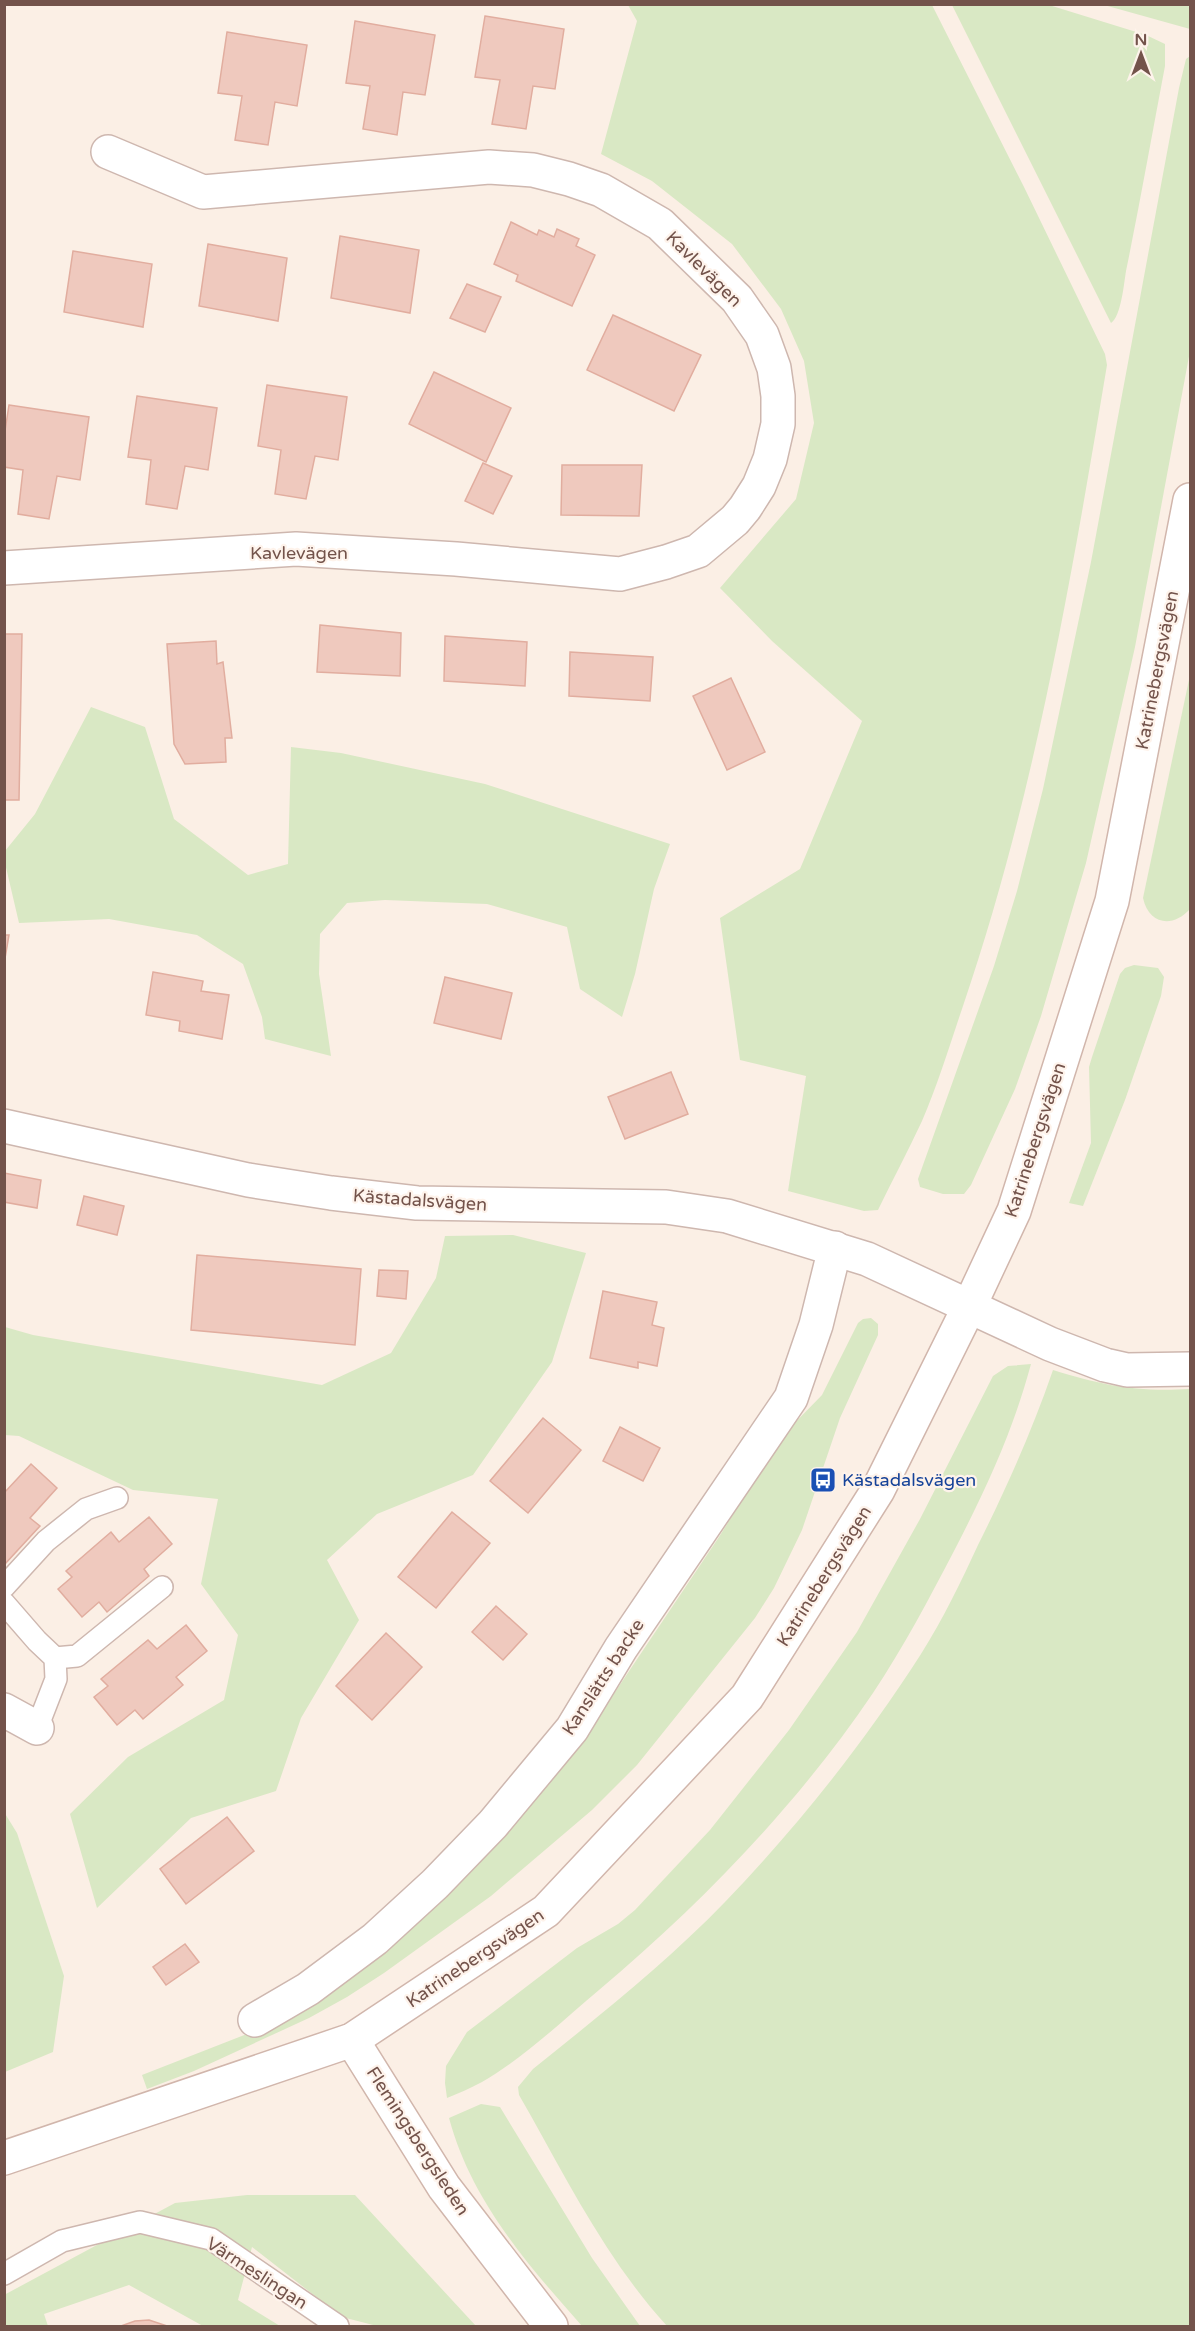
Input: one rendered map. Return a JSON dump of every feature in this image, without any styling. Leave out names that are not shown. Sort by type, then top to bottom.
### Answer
[{"type":"street","name":"Kavlevägen","points":[[4,568],[296,549],[456,559],[620,574],[698,551],[735,520],[745,508],[759,486],[770,459],[778,424],[778,396],[774,368],[762,335],[737,299],[660,224],[601,190],[533,170],[489,167],[203,192],[108,152]]},
{"type":"street","name":"Katrinebergsvägen","points":[[4,2158],[352,2040],[546,1911],[747,1697],[878,1490],[1014,1211],[1112,901],[1191,500]]},
{"type":"street","name":"Kästadalsvägen","points":[[4,1126],[248,1180],[331,1193],[417,1203],[666,1207],[727,1216],[867,1259],[1050,1344],[1105,1365],[1127,1370],[1191,1369]]},
{"type":"street","name":"Kanslätts backe","points":[[255,2020],[308,1989],[375,1939],[493,1824],[572,1729],[621,1648],[791,1398],[816,1325],[835,1248]]},
{"type":"street","points":[[4,1710],[38,1728]]},
{"type":"street","name":"Flemingsbergsleden","points":[[352,2040],[444,2187],[551,2326]]},
{"type":"lane","points":[[4,1587],[46,1541],[86,1509],[117,1498]]},
{"type":"lane","points":[[55,1658],[77,1656],[162,1587]]},
{"type":"lane","points":[[4,1603],[55,1658],[56,1678],[38,1728]]},
{"type":"lane","name":"Värmeslingan","points":[[4,2274],[62,2241],[140,2222],[211,2239],[338,2326]]},
{"type":"green space","points":[[628,5],[932,5],[1105,354],[1107,365],[1064,608],[1030,769],[1010,848],[988,928],[933,1093],[922,1121],[878,1210],[864,1211],[788,1191],[806,1076],[740,1060],[720,918],[800,869],[862,721],[772,641],[720,588],[796,499],[814,423],[804,361],[781,309],[732,244],[652,181],[601,154],[637,21]]},
{"type":"green space","points":[[952,5],[1049,5],[1146,35],[1165,44],[1165,66],[1122,299],[1111,323]]},
{"type":"green space","points":[[1104,5],[1190,5],[1190,29]]},
{"type":"green space","points":[[1190,56],[1190,351],[1135,647],[1086,863],[1041,1016],[1015,1089],[971,1185],[964,1194],[943,1194],[920,1187],[918,1179],[994,966],[1017,891],[1043,789],[1091,562],[1179,88],[1186,59]]},
{"type":"green space","points":[[1190,675],[1190,909],[1176,919],[1162,921],[1150,914],[1143,898]]},
{"type":"green space","points":[[91,707],[145,727],[174,819],[248,875],[288,864],[291,747],[341,753],[485,784],[670,844],[654,889],[635,974],[622,1017],[580,989],[567,927],[487,904],[385,900],[347,903],[320,934],[319,974],[331,1056],[265,1039],[262,1017],[243,964],[197,935],[109,919],[19,923],[5,863],[5,851],[35,814]]},
{"type":"green space","points":[[1134,965],[1158,968],[1164,977],[1161,996],[1125,1100],[1083,1206],[1069,1203],[1091,1143],[1089,1067],[1120,974],[1125,968]]},
{"type":"green space","points":[[513,1235],[586,1253],[552,1362],[473,1475],[377,1514],[327,1560],[359,1620],[301,1718],[276,1791],[191,1818],[97,1908],[70,1814],[128,1757],[224,1700],[238,1635],[201,1584],[218,1499],[133,1490],[19,1436],[5,1435],[5,1327],[33,1335],[322,1385],[391,1353],[436,1278],[445,1236]]},
{"type":"green space","points":[[871,1318],[878,1324],[878,1335],[840,1418],[802,1530],[774,1588],[755,1618],[637,1765],[592,1810],[491,1896],[384,1973],[309,2018],[194,2071],[147,2089],[142,2075],[252,2032],[567,1752],[605,1707],[719,1537],[782,1436],[822,1395],[858,1323],[863,1319]]},
{"type":"green space","points":[[1031,1364],[1016,1413],[998,1459],[935,1587],[873,1693],[813,1774],[781,1813],[711,1887],[637,1957],[513,2061],[482,2082],[447,2098],[446,2066],[467,2032],[577,1948],[618,1924],[635,1910],[710,1830],[789,1730],[857,1632],[920,1519],[993,1376],[1008,1366]]},
{"type":"green space","points":[[1053,1370],[1121,1387],[1153,1390],[1190,1389],[1190,2326],[667,2326],[628,2278],[593,2225],[519,2095],[518,2087],[533,2069],[632,1988],[703,1925],[804,1814],[877,1720],[921,1654],[951,1600],[999,1502]]},
{"type":"green space","points":[[4,1812],[17,1833],[64,1976],[53,2052],[5,2072]]},
{"type":"green space","points":[[481,2104],[500,2107],[592,2258],[640,2326],[582,2326],[503,2230],[471,2176],[449,2118]]},
{"type":"green space","points":[[247,2195],[355,2195],[476,2326],[377,2326],[342,2317],[252,2247],[238,2300],[280,2326],[203,2326],[129,2285],[44,2314],[48,2326],[5,2326],[4,2295],[175,2203]]},
{"type":"building","points":[[485,16],[564,29],[555,89],[533,86],[526,129],[492,124],[500,80],[475,77]]},
{"type":"building","points":[[355,21],[435,35],[425,95],[403,92],[397,135],[363,129],[370,86],[346,83]]},
{"type":"building","points":[[227,32],[307,45],[297,106],[275,102],[268,145],[235,140],[242,96],[218,93]]},
{"type":"building","points":[[511,222],[537,235],[539,230],[554,237],[557,229],[579,239],[576,246],[595,255],[572,306],[516,281],[518,275],[494,264]]},
{"type":"building","points":[[340,236],[419,250],[410,313],[331,298]]},
{"type":"building","points":[[208,244],[287,258],[278,321],[199,306]]},
{"type":"building","points":[[73,251],[152,264],[143,327],[64,312]]},
{"type":"building","points":[[467,284],[501,297],[485,332],[450,318]]},
{"type":"building","points":[[613,315],[701,355],[674,411],[587,370]]},
{"type":"building","points":[[434,372],[511,408],[486,462],[409,424]]},
{"type":"building","points":[[267,385],[347,397],[338,460],[315,456],[306,499],[275,494],[281,450],[258,446]]},
{"type":"building","points":[[137,396],[217,408],[208,470],[185,466],[177,509],[146,504],[151,460],[128,457]]},
{"type":"building","points":[[9,405],[89,417],[80,480],[57,476],[49,519],[18,514],[23,470],[4,467],[4,437]]},
{"type":"building","points":[[483,463],[512,476],[493,514],[465,501]]},
{"type":"building","points":[[562,465],[642,465],[639,516],[561,515]]},
{"type":"building","points":[[320,625],[401,633],[400,676],[317,672]]},
{"type":"building","points":[[4,634],[22,634],[19,800],[4,800]]},
{"type":"building","points":[[445,636],[527,642],[525,686],[444,681]]},
{"type":"building","points":[[216,641],[217,664],[223,662],[232,738],[225,738],[226,762],[185,764],[174,744],[167,644]]},
{"type":"building","points":[[570,652],[653,657],[650,701],[569,696]]},
{"type":"building","points":[[731,678],[765,752],[727,770],[693,696]]},
{"type":"building","points":[[4,935],[9,935],[4,964]]},
{"type":"building","points":[[153,972],[203,981],[201,991],[229,995],[222,1039],[179,1031],[180,1021],[146,1015]]},
{"type":"building","points":[[445,977],[512,993],[501,1039],[434,1023]]},
{"type":"building","points":[[671,1072],[688,1114],[625,1139],[608,1097]]},
{"type":"building","points":[[4,1173],[41,1180],[37,1208],[4,1202]]},
{"type":"building","points":[[84,1196],[124,1206],[117,1235],[77,1225]]},
{"type":"building","points":[[197,1255],[361,1269],[355,1345],[191,1330]]},
{"type":"building","points":[[379,1270],[408,1271],[406,1299],[377,1296]]},
{"type":"building","points":[[603,1291],[657,1302],[652,1325],[664,1328],[657,1366],[638,1362],[638,1368],[590,1358]]},
{"type":"building","points":[[543,1418],[581,1450],[528,1513],[490,1481]]},
{"type":"building","points":[[620,1427],[660,1448],[643,1481],[603,1461]]},
{"type":"building","points":[[31,1464],[57,1488],[30,1518],[40,1526],[4,1565],[4,1493]]},
{"type":"building","points":[[452,1512],[490,1543],[436,1608],[398,1577]]},
{"type":"building","points":[[149,1517],[172,1544],[144,1569],[149,1576],[107,1612],[99,1602],[82,1617],[58,1589],[72,1577],[66,1571],[111,1532],[119,1542]]},
{"type":"building","points":[[496,1606],[527,1634],[503,1660],[472,1632]]},
{"type":"building","points":[[186,1625],[207,1651],[176,1677],[183,1685],[143,1719],[135,1710],[117,1725],[94,1697],[108,1686],[101,1679],[148,1640],[157,1649]]},
{"type":"building","points":[[386,1633],[422,1667],[372,1720],[336,1686]]},
{"type":"building","points":[[227,1817],[254,1851],[186,1904],[160,1869]]},
{"type":"building","points":[[185,1944],[199,1962],[166,1985],[153,1967]]},
{"type":"building","points":[[149,2320],[167,2326],[121,2326],[135,2321]]},
{"type":"place","name":"Kästadalsvägen","points":[[823,1480]]}]
